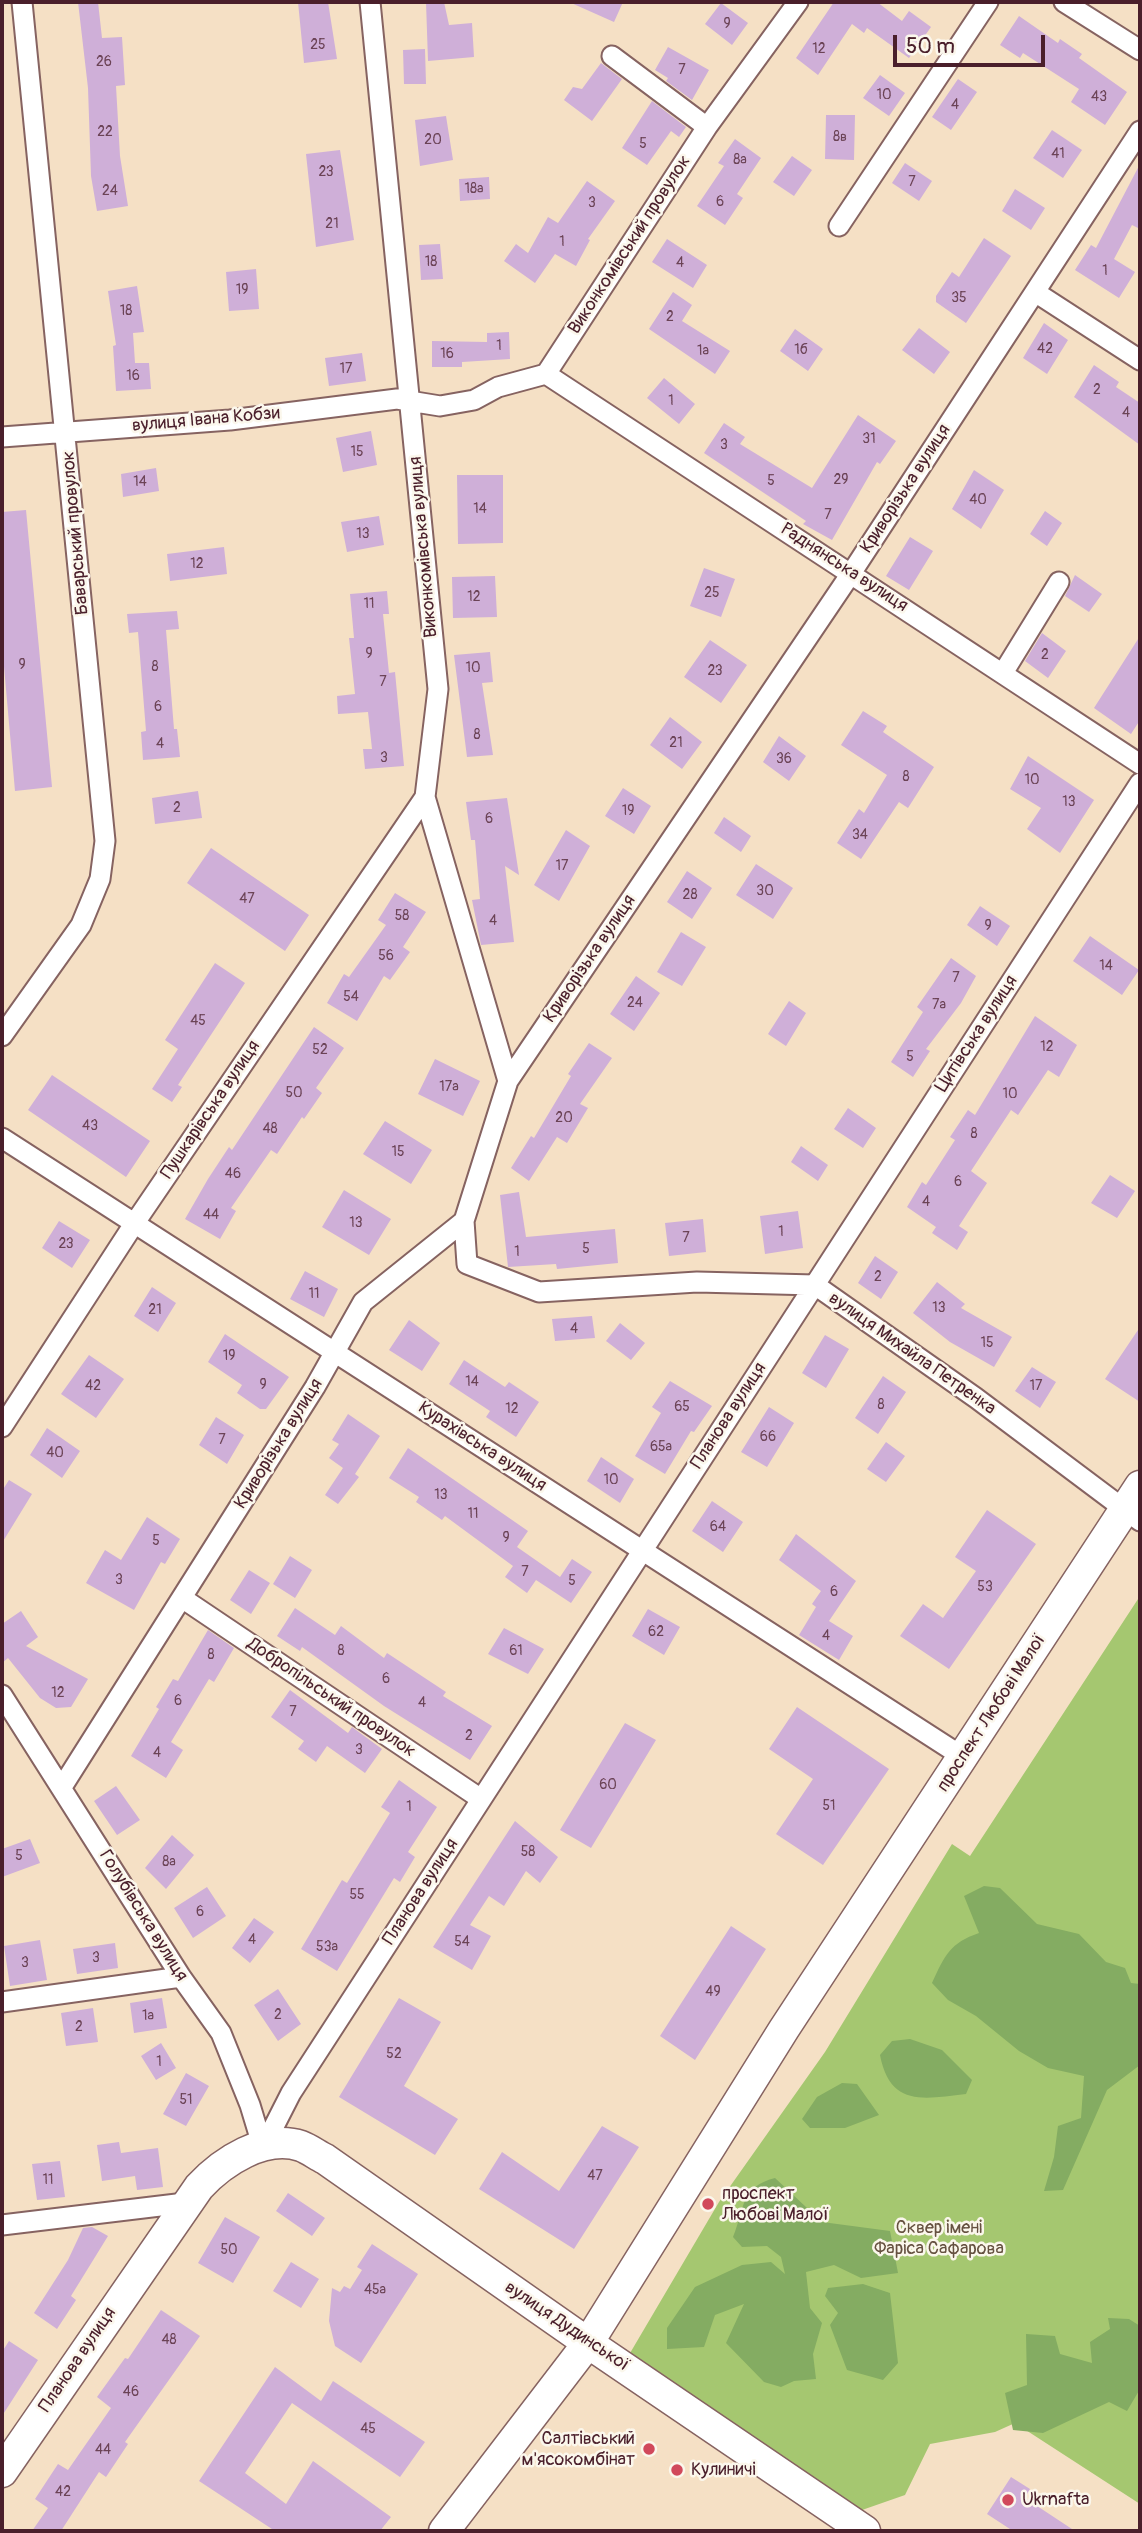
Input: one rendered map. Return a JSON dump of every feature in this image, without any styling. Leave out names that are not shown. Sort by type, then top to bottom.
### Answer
[{"type":"main road","name":"проспект Любові Малої","points":[[444,2531],[588,2343],[784,2029],[963,1757],[1132,1516],[1140,1486]]},
{"type":"main road","name":"вулиця Дудинської","points":[[263,2148],[299,2146],[325,2159],[588,2343],[865,2531]]},
{"type":"main road","name":"Планова вулиця","points":[[2,2472],[185,2203],[228,2161],[263,2148]]},
{"type":"street","name":"Баварський провулок","points":[[2,1036],[81,925],[100,879],[105,842],[23,2]]},
{"type":"street","name":"Виконкомівська вулиця","points":[[370,2],[438,690],[425,797],[508,1081]]},
{"type":"street","name":"Виконкомівський провулок","points":[[546,374],[707,127],[798,2]]},
{"type":"street","points":[[839,226],[988,2]]},
{"type":"street","points":[[1064,2],[1140,50]]},
{"type":"street","points":[[612,56],[707,127]]},
{"type":"street","name":"Криворізька вулиця","points":[[62,1787],[335,1352],[363,1302],[464,1221],[508,1081],[852,572],[1140,131]]},
{"type":"street","points":[[1035,292],[1140,360]]},
{"type":"street","points":[[410,401],[440,406],[474,400],[498,387],[546,374]]},
{"type":"street","name":"Раднянська вулиця","points":[[546,374],[852,572],[1140,764]]},
{"type":"street","name":"вулиця Івана Кобзи","points":[[2,437],[230,419],[397,399],[410,401]]},
{"type":"street","points":[[1003,673],[1059,582]]},
{"type":"street","name":"Цитівська вулиця","points":[[814,1285],[1140,783]]},
{"type":"street","name":"Пушкарівська вулиця","points":[[2,1427],[134,1224],[425,797]]},
{"type":"street","name":"Курахівська вулиця","points":[[2,1138],[963,1757]]},
{"type":"street","name":"вулиця Михайла Петренка","points":[[464,1221],[467,1264],[539,1292],[697,1282],[814,1285],[976,1398],[1132,1516]]},
{"type":"street","name":"Планова вулиця","points":[[263,2148],[291,2093],[814,1285]]},
{"type":"street","name":"Добропільський провулок","points":[[181,1598],[481,1799]]},
{"type":"street","name":"Голубівська вулиця","points":[[2,1695],[181,1977],[221,2033],[250,2105],[263,2148]]},
{"type":"street","points":[[2,2002],[181,1977]]},
{"type":"street","points":[[2,2225],[185,2203]]},
{"type":"green space","name":"Сквер імені Фаріса Сафарова","points":[[1140,1596],[1140,2504],[1015,2423],[995,2432],[930,2444],[905,2495],[842,2517],[623,2365],[719,2202],[825,2052],[952,1844],[970,1856]]},
{"type":"green space","points":[[984,1886],[1000,1888],[1037,1924],[1079,1934],[1106,1962],[1125,1968],[1131,1983],[1140,1984],[1140,2065],[1107,2090],[1063,2190],[1044,2191],[1054,2157],[1058,2126],[1081,2118],[1084,2076],[1048,2068],[1019,2051],[976,2016],[948,2000],[932,1983],[950,1951],[961,1941],[979,1933],[964,1896]]},
{"type":"green space","points":[[910,2039],[942,2050],[972,2080],[966,2094],[923,2098],[900,2092],[885,2072],[880,2055],[892,2041]]},
{"type":"green space","points":[[842,2083],[857,2084],[879,2115],[845,2128],[810,2128],[802,2119],[817,2097]]},
{"type":"green space","points":[[775,2178],[822,2222],[890,2231],[898,2273],[861,2278],[834,2265],[806,2272],[810,2308],[822,2323],[813,2354],[816,2379],[794,2381],[781,2387],[764,2382],[726,2343],[744,2304],[715,2315],[704,2347],[667,2349],[667,2328],[695,2287],[742,2265],[771,2262],[785,2274],[781,2257],[767,2246],[742,2247],[733,2237],[749,2193],[755,2187]]},
{"type":"green space","points":[[863,2284],[890,2293],[898,2363],[883,2380],[847,2370],[830,2325],[838,2313],[825,2296],[828,2288]]},
{"type":"green space","points":[[1108,2318],[1129,2319],[1140,2326],[1140,2389],[1127,2411],[1109,2402],[1043,2433],[1013,2430],[1005,2393],[1027,2385],[1026,2334],[1055,2336],[1060,2354],[1092,2363],[1090,2342],[1110,2329]]},
{"type":"building","points":[[78,2],[98,2],[102,38],[122,37],[125,85],[116,86],[120,156],[128,206],[97,211],[91,176],[88,88]]},
{"type":"building","points":[[298,2],[328,2],[337,59],[304,63]]},
{"type":"building","points":[[426,2],[444,2],[449,25],[472,23],[474,57],[428,61]]},
{"type":"building","points":[[569,2],[623,2],[614,22]]},
{"type":"building","points":[[834,2],[877,2],[902,21],[909,11],[931,27],[909,58],[867,28],[864,33],[852,24],[818,75],[796,58]]},
{"type":"building","points":[[721,3],[748,23],[732,45],[705,24]]},
{"type":"building","points":[[1019,16],[1058,43],[1060,39],[1082,54],[1079,58],[1127,92],[1105,125],[1071,102],[1079,89],[1023,53],[1020,58],[1000,45]]},
{"type":"building","points":[[668,47],[709,70],[692,100],[655,70]]},
{"type":"building","points":[[425,49],[426,84],[404,84],[403,50]]},
{"type":"building","points":[[601,63],[622,79],[592,121],[564,100],[573,87],[582,89]]},
{"type":"building","points":[[880,75],[905,93],[889,116],[863,98]]},
{"type":"building","points":[[958,79],[977,92],[951,130],[932,117]]},
{"type":"building","points":[[652,101],[686,127],[679,137],[671,131],[647,165],[622,148]]},
{"type":"building","points":[[826,115],[855,115],[854,160],[825,159]]},
{"type":"building","points":[[446,116],[453,160],[420,166],[415,120]]},
{"type":"building","points":[[1052,130],[1082,150],[1063,178],[1033,158]]},
{"type":"building","points":[[735,139],[761,158],[737,194],[743,198],[725,225],[697,206],[724,166],[718,163]]},
{"type":"building","points":[[340,150],[354,240],[316,247],[306,154]]},
{"type":"building","points":[[792,156],[812,170],[794,196],[773,182]]},
{"type":"building","points":[[905,163],[932,181],[919,201],[892,183]]},
{"type":"building","points":[[1140,164],[1140,229],[1132,225],[1114,259],[1135,272],[1119,298],[1075,270],[1091,245],[1096,248]]},
{"type":"building","points":[[489,177],[490,199],[460,201],[459,179]]},
{"type":"building","points":[[587,181],[615,201],[588,239],[590,240],[576,266],[555,254],[535,283],[504,261],[516,244],[528,253],[548,217],[558,223]]},
{"type":"building","points":[[1015,189],[1045,208],[1031,230],[1002,211]]},
{"type":"building","points":[[984,238],[1011,256],[966,323],[936,302],[936,296],[952,272],[959,277]]},
{"type":"building","points":[[667,239],[707,265],[693,288],[652,262]]},
{"type":"building","points":[[440,244],[443,279],[421,280],[419,245]]},
{"type":"building","points":[[256,269],[259,309],[229,311],[226,272]]},
{"type":"building","points":[[137,286],[144,332],[133,333],[135,363],[149,363],[151,389],[116,391],[113,346],[116,345],[108,291]]},
{"type":"building","points":[[673,292],[692,305],[682,321],[730,351],[715,374],[649,329]]},
{"type":"building","points":[[1044,323],[1068,340],[1047,374],[1023,358]]},
{"type":"building","points":[[919,328],[950,352],[934,374],[902,350]]},
{"type":"building","points":[[795,329],[823,349],[808,371],[780,351]]},
{"type":"building","points":[[509,332],[510,359],[462,362],[462,367],[432,367],[432,341],[487,342],[487,333]]},
{"type":"building","points":[[362,353],[366,381],[329,386],[325,358]]},
{"type":"building","points":[[1094,365],[1119,382],[1116,387],[1140,403],[1140,445],[1074,397]]},
{"type":"building","points":[[664,378],[695,404],[679,424],[647,398]]},
{"type":"building","points":[[858,415],[896,441],[880,464],[877,462],[832,540],[803,524],[806,521],[704,453],[724,423],[745,437],[740,444],[812,488]]},
{"type":"building","points":[[371,431],[377,465],[343,472],[336,438]]},
{"type":"building","points":[[156,468],[159,491],[123,497],[121,474]]},
{"type":"building","points":[[974,470],[1004,490],[981,529],[952,509]]},
{"type":"building","points":[[457,475],[503,475],[503,543],[458,544]]},
{"type":"building","points":[[26,510],[52,787],[15,791],[2,644],[2,512]]},
{"type":"building","points":[[1045,511],[1062,523],[1047,546],[1030,534]]},
{"type":"building","points":[[379,516],[384,545],[347,552],[341,522]]},
{"type":"building","points":[[910,537],[933,551],[909,590],[886,576]]},
{"type":"building","points":[[224,547],[227,574],[170,581],[167,554]]},
{"type":"building","points":[[704,568],[735,579],[721,617],[690,606]]},
{"type":"building","points":[[1075,575],[1102,594],[1089,612],[1065,596]]},
{"type":"building","points":[[495,576],[497,617],[453,618],[452,577]]},
{"type":"building","points":[[387,591],[389,614],[383,614],[389,673],[395,672],[404,766],[365,769],[363,749],[372,749],[368,712],[338,714],[337,696],[355,694],[349,638],[354,638],[350,594]]},
{"type":"building","points":[[177,611],[179,629],[166,630],[174,729],[177,729],[180,757],[143,760],[141,732],[146,731],[138,632],[129,633],[127,614]]},
{"type":"building","points":[[1042,633],[1066,651],[1048,678],[1025,661]]},
{"type":"building","points":[[1140,636],[1140,720],[1131,734],[1094,708]]},
{"type":"building","points":[[710,640],[747,665],[721,703],[684,677]]},
{"type":"building","points":[[490,652],[493,682],[482,683],[493,755],[467,757],[454,655]]},
{"type":"building","points":[[863,711],[887,726],[883,732],[934,767],[908,808],[899,802],[861,859],[837,843],[859,809],[864,813],[887,775],[841,745]]},
{"type":"building","points":[[670,717],[702,742],[682,769],[650,745]]},
{"type":"building","points":[[779,736],[806,756],[789,781],[763,762]]},
{"type":"building","points":[[1028,756],[1094,800],[1060,853],[1027,829],[1041,808],[1010,789]]},
{"type":"building","points":[[623,788],[651,806],[634,834],[605,816]]},
{"type":"building","points":[[198,791],[202,818],[155,824],[152,798]]},
{"type":"building","points":[[507,798],[519,875],[505,866],[514,942],[481,945],[472,900],[480,899],[475,840],[471,840],[466,802]]},
{"type":"building","points":[[724,817],[751,836],[741,852],[714,833]]},
{"type":"building","points":[[566,830],[590,846],[559,901],[534,885]]},
{"type":"building","points":[[211,848],[309,915],[285,951],[187,883]]},
{"type":"building","points":[[756,864],[793,888],[773,919],[736,895]]},
{"type":"building","points":[[687,871],[712,888],[692,919],[667,902]]},
{"type":"building","points":[[395,893],[426,912],[403,947],[410,952],[390,980],[384,976],[357,1021],[327,1003],[344,974],[349,977],[386,925],[378,920]]},
{"type":"building","points":[[980,906],[1010,926],[997,946],[967,925]]},
{"type":"building","points":[[681,932],[706,947],[682,986],[657,972]]},
{"type":"building","points":[[1090,936],[1139,970],[1122,995],[1073,961]]},
{"type":"building","points":[[951,958],[976,976],[961,1003],[926,1049],[930,1051],[913,1077],[891,1062],[923,1012],[917,1007]]},
{"type":"building","points":[[215,963],[245,983],[178,1085],[182,1087],[172,1102],[152,1089],[178,1049],[165,1040]]},
{"type":"building","points":[[636,976],[660,993],[634,1031],[610,1014]]},
{"type":"building","points":[[789,1001],[806,1013],[786,1046],[768,1034]]},
{"type":"building","points":[[1035,1016],[1077,1045],[1059,1077],[1048,1070],[1018,1115],[1011,1110],[971,1171],[987,1183],[959,1226],[968,1232],[957,1250],[932,1233],[936,1227],[907,1207],[922,1182],[926,1185],[955,1140],[950,1137],[968,1110],[975,1115]]},
{"type":"building","points":[[314,1027],[344,1048],[316,1088],[322,1093],[304,1119],[302,1117],[277,1154],[271,1150],[231,1208],[236,1211],[220,1239],[185,1219],[229,1147],[232,1150]]},
{"type":"building","points":[[589,1043],[612,1058],[580,1104],[588,1108],[567,1143],[557,1137],[529,1181],[511,1168],[531,1136],[534,1138],[571,1076],[568,1074]]},
{"type":"building","points":[[435,1059],[480,1081],[463,1116],[418,1094]]},
{"type":"building","points":[[52,1075],[150,1141],[126,1177],[28,1110]]},
{"type":"building","points":[[848,1108],[876,1128],[863,1148],[834,1129]]},
{"type":"building","points":[[385,1121],[432,1150],[411,1184],[363,1154]]},
{"type":"building","points":[[801,1146],[828,1165],[818,1181],[791,1162]]},
{"type":"building","points":[[1110,1175],[1135,1191],[1117,1218],[1091,1203]]},
{"type":"building","points":[[344,1190],[391,1219],[369,1255],[322,1227]]},
{"type":"building","points":[[519,1192],[526,1237],[615,1229],[618,1263],[557,1269],[556,1264],[508,1267],[500,1195]]},
{"type":"building","points":[[798,1211],[803,1248],[765,1254],[760,1216]]},
{"type":"building","points":[[703,1219],[706,1252],[669,1256],[665,1223]]},
{"type":"building","points":[[59,1221],[90,1240],[72,1268],[42,1248]]},
{"type":"building","points":[[875,1256],[898,1272],[881,1299],[858,1283]]},
{"type":"building","points":[[305,1271],[338,1289],[324,1317],[290,1299]]},
{"type":"building","points":[[937,1282],[965,1304],[961,1308],[1012,1337],[994,1367],[950,1342],[913,1313]]},
{"type":"building","points":[[152,1287],[176,1303],[158,1332],[134,1316]]},
{"type":"building","points":[[592,1316],[595,1338],[555,1341],[552,1319]]},
{"type":"building","points":[[409,1320],[440,1343],[422,1371],[389,1350]]},
{"type":"building","points":[[620,1323],[645,1343],[631,1360],[606,1341]]},
{"type":"building","points":[[1140,1327],[1140,1402],[1105,1379]]},
{"type":"building","points":[[225,1334],[289,1377],[266,1409],[260,1409],[237,1393],[242,1385],[208,1362]]},
{"type":"building","points":[[825,1335],[849,1349],[826,1388],[802,1373]]},
{"type":"building","points":[[89,1355],[124,1379],[96,1418],[61,1394]]},
{"type":"building","points":[[464,1360],[505,1387],[509,1382],[539,1402],[516,1437],[486,1417],[490,1411],[449,1384]]},
{"type":"building","points":[[1032,1367],[1056,1382],[1040,1408],[1015,1391]]},
{"type":"building","points":[[883,1376],[906,1392],[878,1434],[855,1418]]},
{"type":"building","points":[[670,1381],[712,1406],[694,1432],[691,1431],[665,1474],[635,1456],[661,1413],[652,1407]]},
{"type":"building","points":[[769,1407],[794,1423],[767,1467],[741,1452]]},
{"type":"building","points":[[348,1414],[380,1436],[355,1474],[359,1477],[338,1504],[325,1495],[343,1468],[329,1458],[339,1444],[332,1440]]},
{"type":"building","points":[[216,1417],[244,1435],[227,1464],[199,1445]]},
{"type":"building","points":[[47,1428],[80,1451],[62,1478],[30,1455]]},
{"type":"building","points":[[886,1442],[905,1456],[886,1482],[867,1469]]},
{"type":"building","points":[[408,1448],[528,1531],[517,1547],[560,1577],[572,1559],[592,1572],[571,1603],[536,1580],[527,1593],[505,1577],[513,1566],[445,1516],[442,1520],[416,1502],[419,1497],[389,1478]]},
{"type":"building","points":[[601,1457],[634,1479],[620,1503],[587,1481]]},
{"type":"building","points":[[9,1480],[32,1494],[2,1543],[2,1491]]},
{"type":"building","points":[[712,1501],[743,1522],[723,1552],[692,1531]]},
{"type":"building","points":[[987,1510],[1036,1544],[949,1669],[900,1636],[923,1604],[943,1618],[976,1571],[955,1557]]},
{"type":"building","points":[[147,1517],[180,1539],[165,1564],[161,1562],[134,1610],[86,1583],[105,1550],[121,1560]]},
{"type":"building","points":[[796,1534],[856,1581],[829,1621],[853,1636],[839,1660],[799,1635],[816,1607],[812,1604],[821,1591],[779,1560]]},
{"type":"building","points":[[290,1556],[312,1570],[295,1598],[273,1584]]},
{"type":"building","points":[[249,1570],[270,1583],[251,1614],[230,1600]]},
{"type":"building","points":[[295,1608],[335,1635],[341,1626],[384,1658],[387,1653],[446,1692],[443,1696],[492,1726],[470,1760],[384,1706],[302,1647],[300,1651],[277,1636]]},
{"type":"building","points":[[648,1609],[680,1627],[664,1655],[632,1636]]},
{"type":"building","points":[[21,1611],[38,1637],[26,1646],[88,1679],[71,1707],[56,1708],[40,1698],[8,1658],[2,1663],[2,1624]]},
{"type":"building","points":[[504,1628],[544,1649],[528,1674],[488,1654]]},
{"type":"building","points":[[208,1630],[234,1648],[214,1682],[209,1679],[171,1742],[183,1750],[166,1778],[131,1756],[173,1679],[178,1681]]},
{"type":"building","points":[[290,1690],[348,1733],[352,1727],[382,1749],[365,1773],[327,1746],[316,1762],[298,1749],[304,1741],[271,1717]]},
{"type":"building","points":[[797,1707],[889,1769],[823,1865],[776,1834],[813,1779],[769,1749]]},
{"type":"building","points":[[625,1723],[656,1740],[591,1848],[560,1830]]},
{"type":"building","points":[[399,1780],[437,1807],[408,1852],[415,1857],[400,1882],[394,1878],[337,1971],[301,1949],[342,1880],[347,1883],[390,1813],[381,1807]]},
{"type":"building","points":[[116,1786],[140,1820],[117,1835],[94,1801]]},
{"type":"building","points":[[515,1821],[558,1857],[540,1883],[526,1871],[504,1906],[489,1896],[470,1925],[491,1936],[472,1970],[433,1947]]},
{"type":"building","points":[[172,1835],[194,1855],[166,1889],[145,1868]]},
{"type":"building","points":[[30,1839],[40,1863],[2,1877],[2,1849]]},
{"type":"building","points":[[207,1887],[226,1916],[193,1938],[174,1908]]},
{"type":"building","points":[[254,1918],[274,1932],[250,1963],[232,1948]]},
{"type":"building","points":[[731,1926],[766,1949],[695,2060],[660,2036]]},
{"type":"building","points":[[40,1940],[47,1980],[10,1986],[4,1946]]},
{"type":"building","points":[[115,1943],[118,1968],[77,1974],[73,1949]]},
{"type":"building","points":[[278,1989],[301,2024],[278,2041],[254,2005]]},
{"type":"building","points":[[162,1998],[167,2028],[134,2033],[130,2003]]},
{"type":"building","points":[[399,1998],[441,2022],[404,2086],[458,2119],[435,2155],[339,2097]]},
{"type":"building","points":[[93,2008],[98,2042],[66,2046],[61,2013]]},
{"type":"building","points":[[161,2043],[176,2068],[156,2080],[141,2056]]},
{"type":"building","points":[[186,2073],[209,2086],[186,2126],[163,2114]]},
{"type":"building","points":[[602,2126],[639,2147],[574,2249],[479,2189],[502,2152],[559,2191]]},
{"type":"building","points":[[119,2142],[121,2153],[158,2148],[163,2187],[137,2190],[135,2176],[102,2181],[97,2145]]},
{"type":"building","points":[[60,2161],[65,2197],[37,2200],[32,2164]]},
{"type":"building","points":[[288,2193],[325,2218],[312,2236],[276,2211]]},
{"type":"building","points":[[225,2217],[260,2237],[233,2283],[198,2263]]},
{"type":"building","points":[[92,2227],[108,2236],[71,2296],[76,2300],[57,2329],[34,2313],[68,2260],[83,2228]]},
{"type":"building","points":[[372,2244],[418,2274],[361,2363],[335,2346],[329,2321],[332,2288],[340,2292],[344,2286],[350,2289],[362,2270],[357,2267]]},
{"type":"building","points":[[291,2262],[319,2279],[301,2308],[273,2291]]},
{"type":"building","points":[[161,2310],[200,2336],[125,2442],[128,2444],[106,2477],[99,2472],[61,2531],[32,2531],[48,2508],[35,2499],[58,2464],[68,2470],[111,2408],[97,2397],[125,2358],[128,2359]]},
{"type":"building","points":[[9,2341],[38,2360],[2,2416],[2,2352]]},
{"type":"building","points":[[275,2367],[321,2401],[333,2381],[425,2442],[400,2477],[292,2403],[245,2473],[286,2504],[313,2461],[391,2517],[380,2531],[275,2531],[199,2481]]},
{"type":"building","points":[[1011,2477],[1030,2489],[1025,2498],[1075,2531],[1013,2531],[987,2514]]},
{"type":"place","name":"проспект Любові Малої","points":[[708,2204]]},
{"type":"place","name":"Салтівський м'ясокомбінат","points":[[649,2449]]},
{"type":"place","name":"Кулиничі","points":[[677,2470]]},
{"type":"place","name":"Ukrnafta","points":[[1008,2500]]}]
